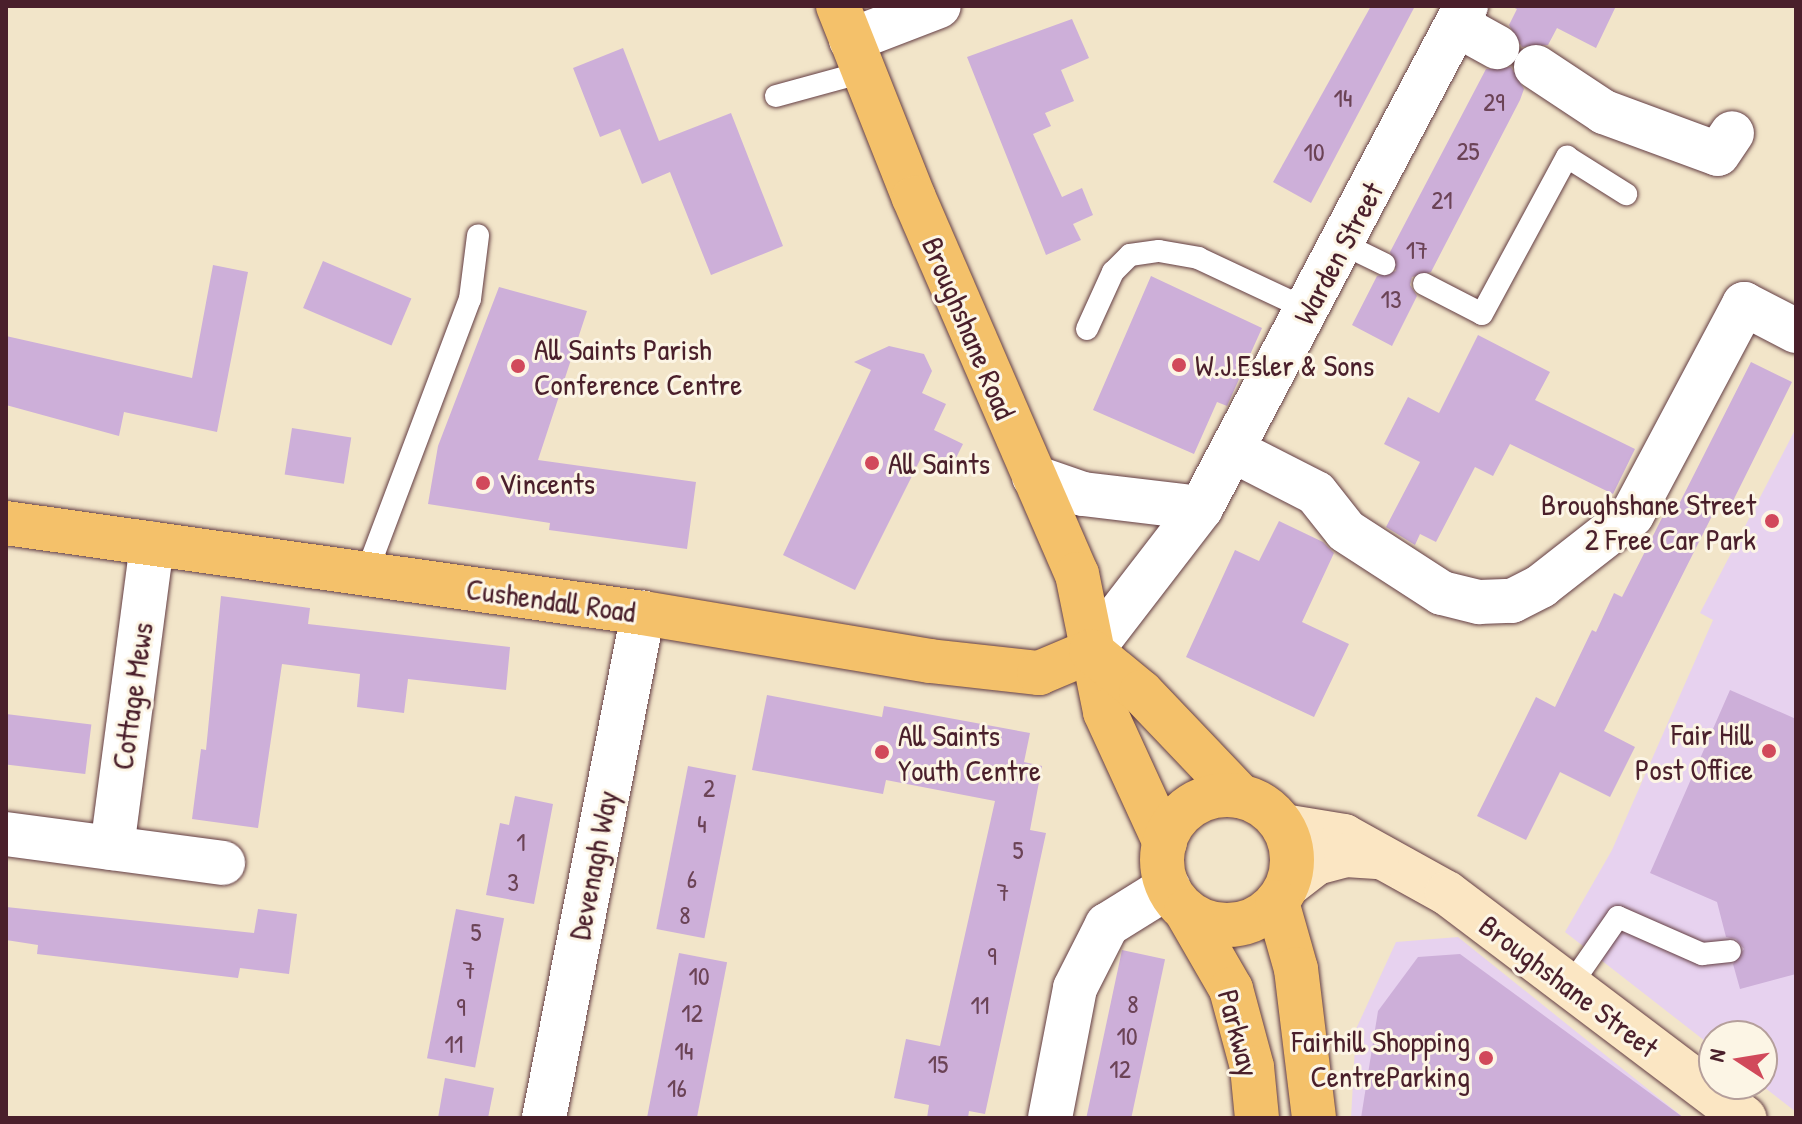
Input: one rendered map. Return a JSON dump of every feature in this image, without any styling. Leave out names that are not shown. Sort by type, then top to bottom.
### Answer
[{"type":"main road","name":"Broughshane Road","points":[[851,39],[1077,574],[1105,712],[1165,843]]},
{"type":"main road","name":"Cushendall Road","points":[[6,523],[643,613],[930,661],[1039,673],[1091,651]]},
{"type":"main road","points":[[1091,651],[1141,692],[1240,796],[1271,812],[1283,826],[1292,865],[1283,893],[1243,924],[1223,925],[1177,899],[1162,862],[1165,843],[1186,810],[1203,800],[1240,796]]},
{"type":"main road","name":"Parkway","points":[[1283,893],[1296,969],[1314,1118]]},
{"type":"main road","name":"Parkway","points":[[1177,899],[1231,989],[1252,1067],[1257,1118]]},
{"type":"street","points":[[851,39],[939,6]]},
{"type":"street","points":[[1461,15],[1497,47]]},
{"type":"street","name":"Warden Street","points":[[1091,651],[1201,508],[1309,310],[1461,15]]},
{"type":"street","points":[[1536,67],[1604,112],[1718,154],[1732,133]]},
{"type":"street","points":[[1234,451],[1316,493],[1346,531],[1442,593],[1479,602],[1512,601],[1541,586],[1632,515],[1744,304],[1796,331]]},
{"type":"street","points":[[1034,477],[1083,494],[1201,508]]},
{"type":"street","name":"Cottage Mews","points":[[112,848],[152,544]]},
{"type":"street","name":"Devenagh Way","points":[[544,1118],[643,613]]},
{"type":"street","name":"Broughshane Street","points":[[1283,826],[1344,836],[1391,858],[1447,893],[1744,1118]]},
{"type":"street","points":[[6,834],[223,863]]},
{"type":"street","name":"Broughshane Street","points":[[1283,893],[1316,863],[1346,855],[1391,858]]},
{"type":"street","points":[[1050,1118],[1075,988],[1107,925],[1177,899]]},
{"type":"lane","points":[[776,96],[851,39]]},
{"type":"lane","points":[[1424,284],[1482,314],[1567,157],[1626,194]]},
{"type":"lane","points":[[366,574],[470,299],[478,236]]},
{"type":"lane","points":[[1343,244],[1384,264]]},
{"type":"lane","points":[[1087,329],[1113,272],[1130,255],[1159,251],[1198,258],[1309,310]]},
{"type":"lane","points":[[1570,986],[1618,917],[1702,954],[1730,951]]},
{"type":"shaded area","points":[[1796,428],[1796,1112],[1778,1098],[1778,1020],[1698,1020],[1698,1036],[1565,932],[1612,850],[1713,620],[1700,613]]},
{"type":"shaded area","name":"Fairhill Shopping CentreParking","points":[[1458,937],[1684,1118],[1351,1118],[1356,1029],[1396,942]]},
{"type":"building","points":[[1371,6],[1415,6],[1311,203],[1273,182]]},
{"type":"building","points":[[1510,6],[1616,6],[1596,48],[1557,28],[1548,45],[1522,47],[1509,25],[1517,9]]},
{"type":"building","points":[[1072,19],[1089,58],[1061,70],[1074,101],[1045,113],[1051,126],[1033,134],[1062,197],[1082,188],[1093,215],[1073,224],[1081,240],[1046,255],[967,57]]},
{"type":"building","points":[[623,48],[659,141],[731,113],[783,246],[711,275],[670,172],[642,184],[620,129],[600,137],[573,68]]},
{"type":"building","points":[[1511,67],[1524,89],[1520,100],[1431,272],[1412,277],[1410,285],[1417,296],[1392,346],[1352,325],[1377,276],[1396,271],[1390,252],[1486,69]]},
{"type":"building","points":[[323,261],[411,299],[391,345],[303,308]]},
{"type":"building","points":[[213,265],[248,272],[217,432],[124,412],[119,436],[6,405],[6,336],[192,378]]},
{"type":"building","name":"W.J.Esler & Sons","points":[[1151,276],[1262,328],[1227,406],[1217,402],[1194,454],[1093,410]]},
{"type":"building","points":[[499,287],[587,311],[538,460],[696,482],[687,549],[549,530],[550,523],[428,504],[438,446]]},
{"type":"building","points":[[1478,335],[1550,372],[1535,400],[1635,449],[1613,494],[1510,444],[1493,476],[1475,467],[1436,542],[1420,534],[1415,545],[1386,527],[1420,462],[1384,444],[1408,397],[1439,413]]},
{"type":"building","name":"All Saints","points":[[889,346],[924,354],[932,371],[922,393],[946,404],[934,430],[963,444],[950,470],[922,456],[855,590],[783,555],[871,370],[854,362]]},
{"type":"building","points":[[1751,362],[1792,382],[1728,511],[1717,506],[1604,731],[1635,747],[1610,797],[1560,772],[1526,840],[1477,816],[1536,697],[1555,707],[1592,630],[1596,632],[1614,593],[1622,597],[1666,510],[1674,514]]},
{"type":"building","points":[[292,428],[351,437],[344,484],[285,474]]},
{"type":"building","points":[[1279,521],[1323,542],[1334,553],[1302,622],[1349,644],[1314,717],[1186,657],[1235,550],[1259,561]]},
{"type":"building","points":[[221,596],[310,608],[308,624],[510,647],[506,690],[408,679],[404,713],[357,707],[360,674],[282,664],[258,828],[192,819],[201,749],[206,750]]},
{"type":"building","points":[[1730,690],[1796,719],[1796,974],[1740,989],[1733,964],[1744,949],[1736,939],[1726,937],[1717,902],[1650,873]]},
{"type":"building","points":[[767,695],[882,717],[884,706],[1030,733],[1024,762],[1042,766],[1030,830],[1046,833],[985,1114],[969,1111],[968,1118],[927,1118],[929,1105],[894,1098],[906,1039],[940,1046],[995,801],[886,780],[883,794],[752,770]]},
{"type":"building","points":[[6,714],[91,724],[85,774],[6,764]]},
{"type":"building","points":[[688,766],[736,775],[704,938],[656,929]]},
{"type":"building","points":[[515,796],[553,804],[534,904],[486,895],[500,823],[509,825]]},
{"type":"building","points":[[6,907],[254,933],[258,909],[297,914],[289,974],[240,968],[238,978],[37,954],[38,945],[6,940]]},
{"type":"building","points":[[456,909],[504,918],[475,1068],[427,1058]]},
{"type":"building","points":[[1122,950],[1165,959],[1131,1118],[1086,1117]]},
{"type":"building","points":[[679,953],[727,962],[697,1118],[647,1118]]},
{"type":"building","name":"Fairhill Shopping CentreParking","points":[[1460,954],[1684,1118],[1361,1118],[1378,1011],[1418,957]]},
{"type":"building","points":[[445,1078],[494,1088],[488,1118],[438,1118]]},
{"type":"place","name":"W.J.Esler & Sons","points":[[1179,365]]},
{"type":"place","name":"All Saints Parish Conference Centre","points":[[518,366]]},
{"type":"place","name":"All Saints","points":[[872,463]]},
{"type":"place","name":"Vincents","points":[[483,483]]},
{"type":"place","name":"Broughshane Street 2 Free Car Park","points":[[1772,521]]},
{"type":"place","name":"Fair Hill Post Office","points":[[1769,751]]},
{"type":"place","name":"All Saints Youth Centre","points":[[882,752]]},
{"type":"place","name":"Fairhill Shopping CentreParking","points":[[1486,1058]]}]
